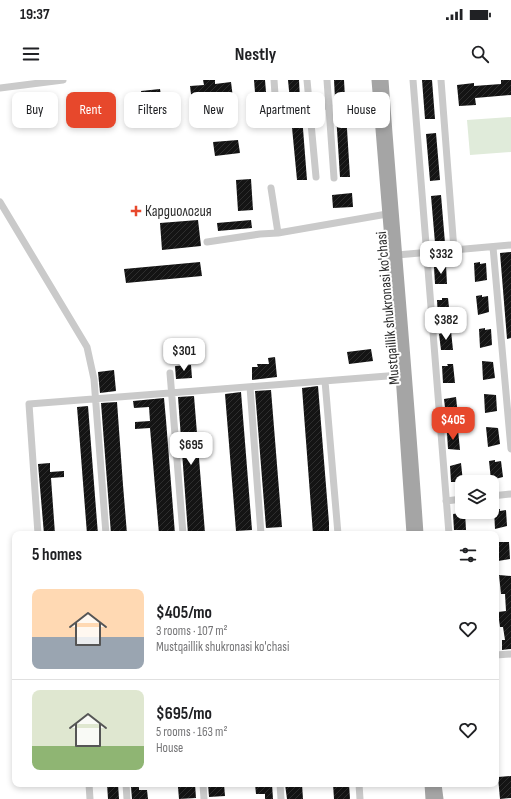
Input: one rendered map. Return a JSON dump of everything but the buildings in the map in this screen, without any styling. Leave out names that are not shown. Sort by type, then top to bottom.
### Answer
[{"type":"main road","name":"Mustqaillik shukronasi ko'chasi","points":[[376,80],[400,375],[411,531]]},
{"type":"main road","name":"Mustqaillik shukronasi ko'chasi","points":[[384,80],[397,255],[408,375],[419,531]]},
{"type":"main road","points":[[429,787],[430,799]]},
{"type":"main road","points":[[437,787],[438,799]]},
{"type":"street","points":[[0,88],[63,80]]},
{"type":"street","points":[[274,80],[275,92]]},
{"type":"street","points":[[307,80],[308,92]]},
{"type":"street","points":[[327,80],[334,178]]},
{"type":"street","points":[[413,80],[449,531]]},
{"type":"street","points":[[441,80],[454,250]]},
{"type":"street","points":[[325,106],[329,106]]},
{"type":"street","points":[[312,128],[316,177]]},
{"type":"street","points":[[271,188],[278,233]]},
{"type":"street","points":[[0,202],[87,347],[94,379],[106,531]]},
{"type":"street","points":[[206,242],[278,233],[387,214]]},
{"type":"street","points":[[397,255],[511,245]]},
{"type":"street","points":[[493,247],[511,449]]},
{"type":"street","points":[[170,373],[183,531]]},
{"type":"street","points":[[38,531],[29,404],[96,400],[400,375]]},
{"type":"street","points":[[326,381],[338,531]]},
{"type":"street","points":[[250,387],[261,531]]},
{"type":"street","points":[[499,495],[511,494]]},
{"type":"street","points":[[446,501],[455,500]]},
{"type":"street","points":[[499,655],[511,654]]},
{"type":"street","points":[[89,787],[90,799]]},
{"type":"street","points":[[126,787],[127,799]]},
{"type":"street","points":[[203,787],[204,799]]},
{"type":"street","points":[[280,787],[281,799]]},
{"type":"street","points":[[359,787],[360,799]]},
{"type":"green space","points":[[511,117],[511,152],[470,155],[467,120]]},
{"type":"place","name":"Кардиология","points":[[136,211]]}]
